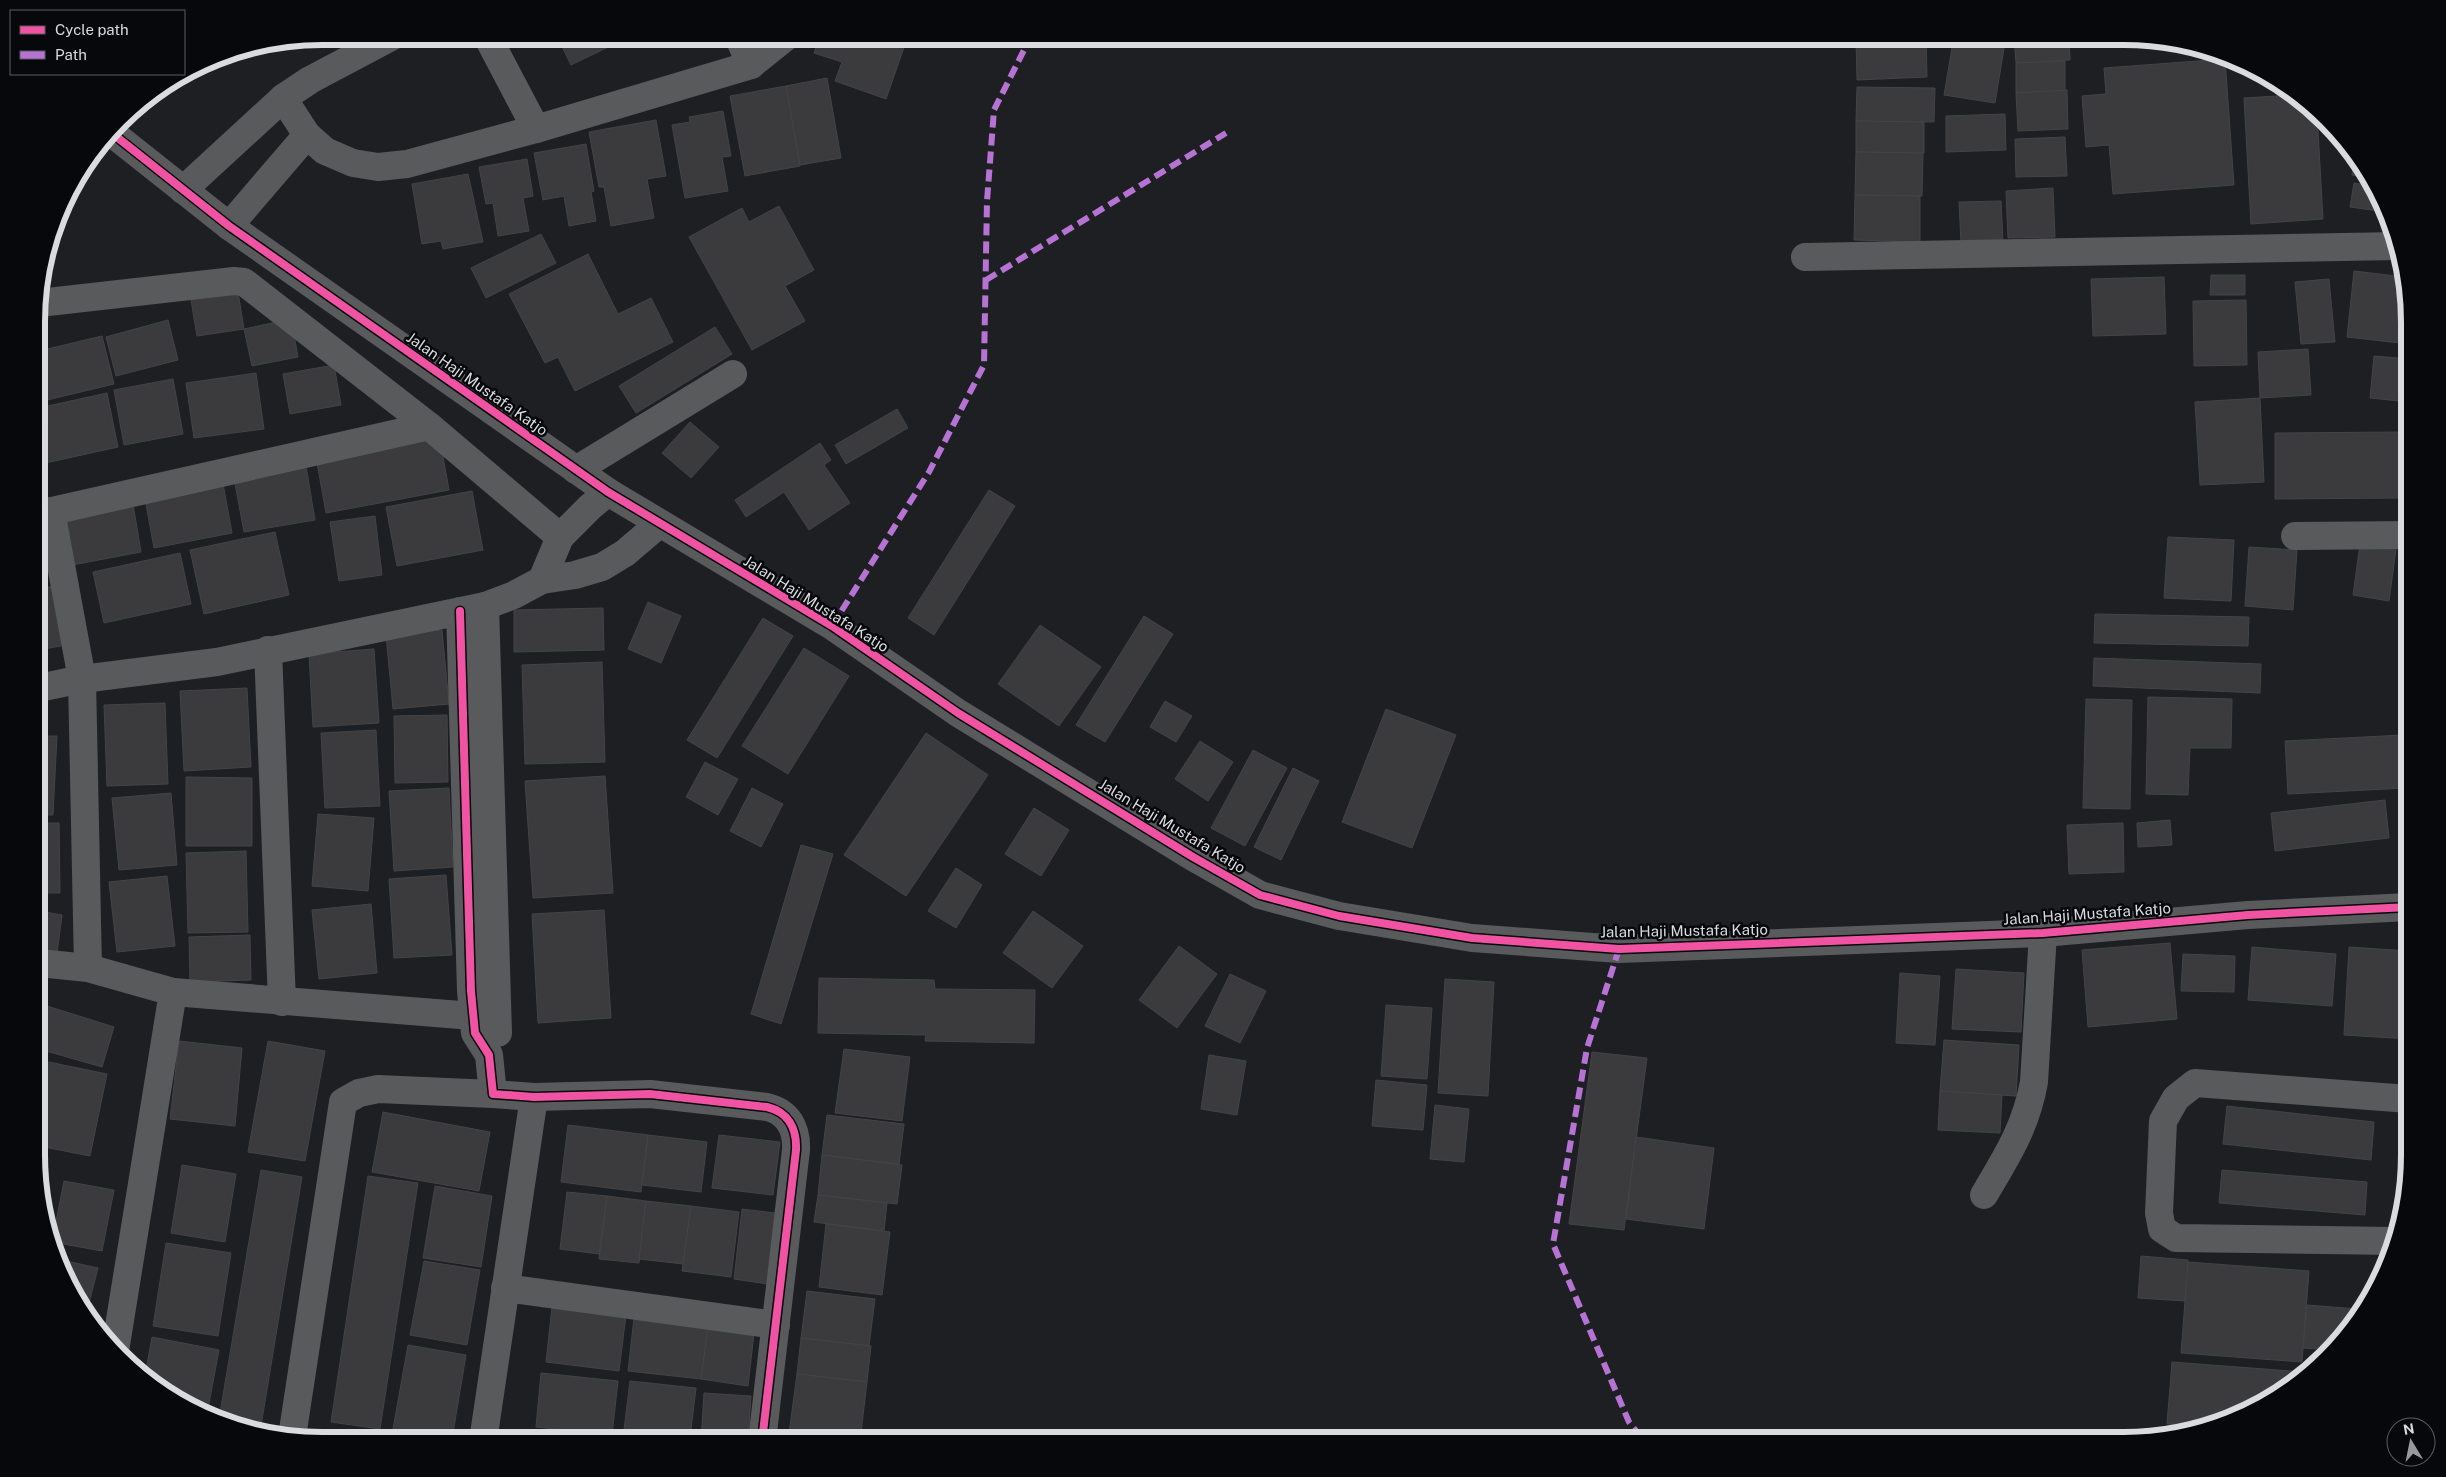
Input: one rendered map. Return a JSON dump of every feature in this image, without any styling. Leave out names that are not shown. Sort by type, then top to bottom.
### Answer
[{"type":"street","points":[[183,190],[283,98],[310,80],[376,45]]},
{"type":"street","points":[[492,45],[536,129]]},
{"type":"street","points":[[742,45],[751,65]]},
{"type":"street","points":[[283,98],[307,135],[325,151],[353,163],[378,167],[407,164],[536,129],[751,65],[776,45]]},
{"type":"street","points":[[229,226],[307,135]]},
{"type":"street","name":"Jalan Haji Mustafa Katjo","points":[[116,137],[229,226],[608,492],[832,626],[958,713],[1193,857],[1260,894],[1339,916],[1472,938],[1619,949],[2043,933],[2248,915],[2401,907]]},
{"type":"street","points":[[1805,257],[2390,246]]},
{"type":"street","points":[[46,302],[240,280],[256,290],[429,426],[560,537]]},
{"type":"street","points":[[576,470],[733,374]]},
{"type":"street","points":[[88,968],[82,679],[45,513],[429,426]]},
{"type":"street","points":[[542,580],[560,537],[608,492]]},
{"type":"street","points":[[45,687],[82,679],[216,662],[473,608],[514,595],[542,580],[575,575],[602,567],[625,553],[659,524]]},
{"type":"street","points":[[2295,536],[2401,535]]},
{"type":"street","points":[[473,608],[485,1015],[499,1033],[489,1056],[493,1094]]},
{"type":"street","points":[[268,650],[282,1002]]},
{"type":"street","points":[[1984,1195],[2022,1129],[2030,1106],[2034,1082],[2043,933]]},
{"type":"street","points":[[45,964],[88,968],[173,992],[282,1002],[485,1015]]},
{"type":"street","points":[[117,1341],[173,992]]},
{"type":"street","points":[[2387,1241],[2176,1238],[2162,1229],[2159,1213],[2163,1121],[2176,1098],[2195,1083],[2401,1098]]},
{"type":"street","points":[[293,1430],[343,1102],[359,1093],[378,1089],[534,1097],[650,1094],[766,1107],[778,1110],[786,1117],[795,1132],[796,1150],[763,1432]]},
{"type":"street","points":[[484,1432],[534,1097]]},
{"type":"street","points":[[505,1288],[776,1325]]},
{"type":"building","points":[[561,45],[612,45],[571,65]]},
{"type":"building","points":[[817,45],[905,45],[886,99],[835,81],[842,62],[814,53]]},
{"type":"building","points":[[1856,45],[1926,45],[1927,77],[1857,80]]},
{"type":"building","points":[[1952,45],[2005,45],[1995,103],[1944,95]]},
{"type":"building","points":[[2015,45],[2069,45],[2070,60],[2016,63]]},
{"type":"building","points":[[2213,60],[2225,64],[2234,185],[2113,194],[2109,145],[2086,147],[2082,96],[2106,94],[2104,68]]},
{"type":"building","points":[[2065,61],[2065,91],[2016,93],[2016,63]]},
{"type":"building","points":[[827,78],[841,158],[800,165],[786,86]]},
{"type":"building","points":[[786,86],[800,166],[745,176],[730,96]]},
{"type":"building","points":[[1857,87],[1935,88],[1934,122],[1856,121]]},
{"type":"building","points":[[2067,90],[2068,129],[2018,131],[2016,93]]},
{"type":"building","points":[[2283,96],[2318,124],[2323,219],[2251,224],[2244,98]]},
{"type":"building","points":[[723,111],[731,156],[722,157],[728,191],[685,198],[672,125],[690,122],[689,117]]},
{"type":"building","points":[[2005,114],[2006,150],[1946,152],[1946,116]]},
{"type":"building","points":[[656,120],[666,176],[647,179],[654,218],[611,226],[604,187],[599,187],[589,132]]},
{"type":"building","points":[[1856,121],[1924,122],[1924,153],[1856,152]]},
{"type":"building","points":[[2065,137],[2067,176],[2016,177],[2015,139]]},
{"type":"building","points":[[586,144],[594,191],[591,192],[596,221],[569,226],[564,196],[543,200],[534,153]]},
{"type":"building","points":[[1856,152],[1923,153],[1922,196],[1855,195]]},
{"type":"building","points":[[527,159],[533,196],[523,198],[529,231],[498,236],[493,203],[486,204],[479,167]]},
{"type":"building","points":[[2353,167],[2359,176],[2352,175]]},
{"type":"building","points":[[468,174],[483,242],[443,249],[441,241],[422,244],[412,184]]},
{"type":"building","points":[[2354,183],[2364,185],[2377,211],[2350,207]]},
{"type":"building","points":[[2053,188],[2055,237],[2008,238],[2006,191]]},
{"type":"building","points":[[1855,195],[1920,196],[1920,242],[1854,240]]},
{"type":"building","points":[[2001,201],[2003,242],[1961,244],[1959,202]]},
{"type":"building","points":[[779,206],[814,270],[785,286],[805,321],[752,350],[689,237],[742,208],[749,222]]},
{"type":"building","points":[[541,234],[556,263],[486,298],[471,268]]},
{"type":"building","points":[[588,254],[618,314],[651,298],[673,342],[575,391],[558,357],[545,363],[509,294]]},
{"type":"building","points":[[2354,271],[2397,276],[2401,343],[2347,337]]},
{"type":"building","points":[[2211,275],[2245,275],[2245,295],[2210,295]]},
{"type":"building","points":[[2164,277],[2166,334],[2093,336],[2091,279]]},
{"type":"building","points":[[2329,279],[2335,342],[2301,344],[2295,282]]},
{"type":"building","points":[[237,286],[244,329],[197,336],[190,294]]},
{"type":"building","points":[[2246,300],[2247,365],[2194,366],[2193,301]]},
{"type":"building","points":[[291,319],[298,357],[252,366],[244,329]]},
{"type":"building","points":[[168,320],[178,360],[116,376],[106,337]]},
{"type":"building","points":[[715,327],[732,354],[636,413],[619,386]]},
{"type":"building","points":[[102,336],[114,384],[45,401],[45,350]]},
{"type":"building","points":[[2308,349],[2311,395],[2260,398],[2258,352]]},
{"type":"building","points":[[2374,356],[2401,358],[2401,401],[2370,398]]},
{"type":"building","points":[[334,365],[341,405],[290,414],[283,374]]},
{"type":"building","points":[[256,373],[264,429],[194,438],[186,383]]},
{"type":"building","points":[[173,379],[183,434],[124,445],[114,390]]},
{"type":"building","points":[[107,393],[118,447],[45,463],[45,407]]},
{"type":"building","points":[[2260,398],[2264,482],[2200,485],[2195,402]]},
{"type":"building","points":[[897,409],[908,428],[846,464],[835,445]]},
{"type":"building","points":[[690,422],[719,447],[691,478],[662,453]]},
{"type":"building","points":[[2401,432],[2401,498],[2275,499],[2275,433]]},
{"type":"building","points":[[439,434],[449,490],[326,513],[316,457]]},
{"type":"building","points":[[820,443],[831,460],[824,465],[850,503],[809,530],[784,492],[746,517],[735,500]]},
{"type":"building","points":[[305,460],[315,520],[244,532],[233,473]]},
{"type":"building","points":[[222,478],[232,533],[154,548],[144,493]]},
{"type":"building","points":[[989,490],[1015,506],[934,635],[908,618]]},
{"type":"building","points":[[472,491],[483,550],[397,566],[386,507]]},
{"type":"building","points":[[132,498],[141,552],[67,566],[56,511]]},
{"type":"building","points":[[375,516],[382,575],[339,581],[330,522]]},
{"type":"building","points":[[275,532],[289,595],[204,614],[190,550]]},
{"type":"building","points":[[2168,537],[2234,540],[2231,601],[2164,598]]},
{"type":"building","points":[[2361,537],[2397,542],[2389,601],[2353,595]]},
{"type":"building","points":[[45,544],[51,569],[45,570]]},
{"type":"building","points":[[2249,547],[2297,550],[2293,610],[2245,606]]},
{"type":"building","points":[[180,553],[191,604],[104,623],[93,572]]},
{"type":"building","points":[[59,585],[71,644],[45,649],[45,588]]},
{"type":"building","points":[[648,602],[681,616],[661,663],[628,649]]},
{"type":"building","points":[[603,608],[604,650],[514,652],[514,610]]},
{"type":"building","points":[[2095,614],[2249,617],[2248,646],[2094,643]]},
{"type":"building","points":[[1144,616],[1173,634],[1105,742],[1076,725]]},
{"type":"building","points":[[763,618],[793,636],[717,758],[687,740]]},
{"type":"building","points":[[1040,625],[1101,667],[1059,726],[998,684]]},
{"type":"building","points":[[442,630],[449,704],[393,709],[386,635]]},
{"type":"building","points":[[804,648],[849,676],[788,774],[742,746]]},
{"type":"building","points":[[374,649],[379,723],[313,727],[309,654]]},
{"type":"building","points":[[2094,658],[2261,664],[2260,693],[2093,686]]},
{"type":"building","points":[[602,662],[605,762],[525,764],[522,665]]},
{"type":"building","points":[[247,688],[251,767],[184,771],[180,691]]},
{"type":"building","points":[[2148,697],[2232,699],[2231,748],[2190,748],[2188,795],[2146,794]]},
{"type":"building","points":[[2086,699],[2132,700],[2130,809],[2083,808]]},
{"type":"building","points":[[1165,701],[1192,716],[1176,742],[1150,727]]},
{"type":"building","points":[[165,703],[168,784],[107,786],[104,705]]},
{"type":"building","points":[[1386,709],[1456,735],[1412,848],[1342,822]]},
{"type":"building","points":[[447,715],[448,782],[395,783],[394,716]]},
{"type":"building","points":[[376,730],[380,806],[325,808],[321,733]]},
{"type":"building","points":[[926,733],[988,775],[906,896],[844,855]]},
{"type":"building","points":[[2401,735],[2401,788],[2288,794],[2285,741]]},
{"type":"building","points":[[45,736],[57,736],[53,815],[45,815]]},
{"type":"building","points":[[1200,741],[1233,762],[1208,801],[1175,779]]},
{"type":"building","points":[[1253,750],[1287,768],[1245,846],[1211,828]]},
{"type":"building","points":[[705,762],[738,779],[718,815],[686,797]]},
{"type":"building","points":[[1293,768],[1319,781],[1281,860],[1254,847]]},
{"type":"building","points":[[605,776],[613,893],[533,898],[525,781]]},
{"type":"building","points":[[186,777],[252,778],[252,846],[186,846]]},
{"type":"building","points":[[449,788],[453,867],[394,871],[389,791]]},
{"type":"building","points":[[752,788],[783,804],[761,847],[730,831]]},
{"type":"building","points":[[171,793],[177,865],[119,870],[112,798]]},
{"type":"building","points":[[2385,800],[2389,838],[2275,851],[2271,813]]},
{"type":"building","points":[[1034,808],[1069,830],[1041,876],[1005,854]]},
{"type":"building","points":[[318,814],[374,818],[368,891],[312,886]]},
{"type":"building","points":[[2170,820],[2172,845],[2138,847],[2137,823]]},
{"type":"building","points":[[45,823],[59,823],[60,893],[45,893]]},
{"type":"building","points":[[2123,823],[2124,872],[2069,874],[2067,825]]},
{"type":"building","points":[[801,845],[833,854],[781,1024],[751,1014]]},
{"type":"building","points":[[246,851],[248,932],[188,933],[186,853]]},
{"type":"building","points":[[956,868],[982,885],[956,928],[928,911]]},
{"type":"building","points":[[446,875],[452,955],[394,958],[389,879]]},
{"type":"building","points":[[167,876],[175,946],[117,952],[109,882]]},
{"type":"building","points":[[371,904],[377,973],[319,979],[312,910]]},
{"type":"building","points":[[604,910],[611,1018],[538,1023],[532,914]]},
{"type":"building","points":[[1033,911],[1083,946],[1052,988],[1003,953]]},
{"type":"building","points":[[45,912],[62,915],[57,953],[45,951]]},
{"type":"building","points":[[250,935],[251,980],[190,982],[189,937]]},
{"type":"building","points":[[2170,943],[2177,1019],[2088,1027],[2082,950]]},
{"type":"building","points":[[1179,946],[1217,974],[1177,1028],[1139,1000]]},
{"type":"building","points":[[2252,947],[2336,954],[2332,1006],[2248,1000]]},
{"type":"building","points":[[2349,947],[2401,950],[2401,1039],[2344,1035]]},
{"type":"building","points":[[2183,954],[2235,956],[2234,992],[2181,991]]},
{"type":"building","points":[[1956,969],[2024,973],[2021,1032],[1952,1029]]},
{"type":"building","points":[[1900,973],[1940,976],[1935,1045],[1896,1043]]},
{"type":"building","points":[[1230,974],[1266,991],[1240,1043],[1205,1026]]},
{"type":"building","points":[[819,978],[934,980],[935,989],[1035,990],[1034,1043],[925,1041],[926,1035],[818,1033]]},
{"type":"building","points":[[1445,979],[1494,982],[1488,1096],[1438,1093]]},
{"type":"building","points":[[1386,1005],[1432,1008],[1427,1079],[1381,1076]]},
{"type":"building","points":[[47,1006],[114,1027],[102,1067],[45,1051],[45,1013]]},
{"type":"building","points":[[1944,1040],[2019,1045],[2016,1096],[1940,1091]]},
{"type":"building","points":[[179,1041],[242,1048],[235,1126],[170,1119]]},
{"type":"building","points":[[268,1041],[325,1051],[305,1161],[248,1152]]},
{"type":"building","points":[[844,1049],[910,1057],[902,1121],[835,1113]]},
{"type":"building","points":[[1592,1052],[1647,1058],[1624,1230],[1569,1224]]},
{"type":"building","points":[[1209,1055],[1246,1061],[1237,1115],[1201,1109]]},
{"type":"building","points":[[45,1061],[107,1074],[90,1156],[45,1147]]},
{"type":"building","points":[[1376,1080],[1427,1085],[1423,1130],[1372,1126]]},
{"type":"building","points":[[1940,1091],[2002,1095],[2000,1133],[1938,1130]]},
{"type":"building","points":[[1435,1105],[1469,1109],[1464,1162],[1430,1159]]},
{"type":"building","points":[[2227,1106],[2374,1122],[2371,1160],[2223,1144]]},
{"type":"building","points":[[383,1112],[490,1132],[479,1191],[372,1172]]},
{"type":"building","points":[[827,1115],[904,1124],[899,1164],[822,1155]]},
{"type":"building","points":[[568,1125],[648,1135],[641,1192],[561,1182]]},
{"type":"building","points":[[648,1135],[707,1142],[701,1192],[642,1185]]},
{"type":"building","points":[[719,1135],[780,1142],[773,1195],[712,1188]]},
{"type":"building","points":[[1636,1137],[1714,1148],[1704,1229],[1626,1219]]},
{"type":"building","points":[[822,1155],[902,1165],[897,1204],[818,1195]]},
{"type":"building","points":[[182,1165],[236,1174],[225,1242],[171,1233]]},
{"type":"building","points":[[261,1170],[302,1177],[261,1425],[220,1412]]},
{"type":"building","points":[[2222,1170],[2367,1182],[2365,1215],[2219,1203]]},
{"type":"building","points":[[368,1176],[418,1183],[380,1429],[331,1422]]},
{"type":"building","points":[[64,1181],[114,1190],[102,1251],[60,1243],[55,1228]]},
{"type":"building","points":[[435,1186],[492,1196],[481,1267],[423,1258]]},
{"type":"building","points":[[567,1192],[607,1196],[599,1254],[560,1249]]},
{"type":"building","points":[[818,1195],[887,1203],[884,1231],[814,1222]]},
{"type":"building","points":[[607,1196],[646,1201],[639,1263],[599,1259]]},
{"type":"building","points":[[646,1201],[691,1206],[683,1264],[639,1259]]},
{"type":"building","points":[[691,1206],[739,1212],[731,1277],[682,1271]]},
{"type":"building","points":[[742,1209],[783,1214],[774,1285],[734,1279]]},
{"type":"building","points":[[826,1224],[890,1232],[882,1295],[819,1287]]},
{"type":"building","points":[[166,1243],[231,1253],[218,1336],[153,1326]]},
{"type":"building","points":[[2141,1256],[2188,1260],[2185,1301],[2138,1298]]},
{"type":"building","points":[[66,1261],[98,1268],[89,1304]]},
{"type":"building","points":[[424,1261],[480,1270],[467,1345],[410,1335]]},
{"type":"building","points":[[2188,1262],[2309,1271],[2302,1362],[2181,1353]]},
{"type":"building","points":[[807,1291],[875,1299],[869,1346],[801,1338]]},
{"type":"building","points":[[2307,1305],[2354,1309],[2322,1349],[2303,1348]]},
{"type":"building","points":[[552,1307],[626,1315],[619,1371],[546,1362]]},
{"type":"building","points":[[634,1318],[708,1327],[701,1379],[628,1371]]},
{"type":"building","points":[[708,1327],[754,1333],[748,1386],[701,1379]]},
{"type":"building","points":[[152,1337],[219,1350],[208,1407],[184,1395],[146,1369]]},
{"type":"building","points":[[801,1338],[871,1346],[867,1382],[797,1374]]},
{"type":"building","points":[[408,1345],[466,1355],[453,1432],[411,1432],[393,1429]]},
{"type":"building","points":[[2172,1362],[2296,1371],[2262,1395],[2230,1411],[2187,1425],[2167,1424]]},
{"type":"building","points":[[541,1373],[618,1381],[612,1432],[584,1432],[536,1427]]},
{"type":"building","points":[[797,1374],[867,1382],[861,1432],[789,1432]]},
{"type":"building","points":[[630,1381],[696,1388],[691,1432],[640,1432],[624,1430]]},
{"type":"building","points":[[704,1393],[751,1396],[749,1432],[702,1432]]},
{"type":"marked path","points":[[832,626],[929,472],[984,365],[987,201],[994,110],[1026,45]]},
{"type":"marked path","points":[[986,280],[1226,133]]},
{"type":"marked path","points":[[1619,949],[1587,1048],[1553,1244],[1629,1422],[1637,1432]]},
{"type":"cycle path","points":[[116,137],[229,226],[608,492],[832,626],[958,713],[1193,857],[1260,895],[1339,916],[1472,938],[1619,949],[2043,933],[2248,915],[2401,907]]},
{"type":"cycle path","points":[[460,611],[471,991],[475,1033],[489,1055],[493,1094],[534,1097],[650,1094],[767,1107],[781,1113],[790,1122],[795,1135],[796,1150],[763,1432]]}]
